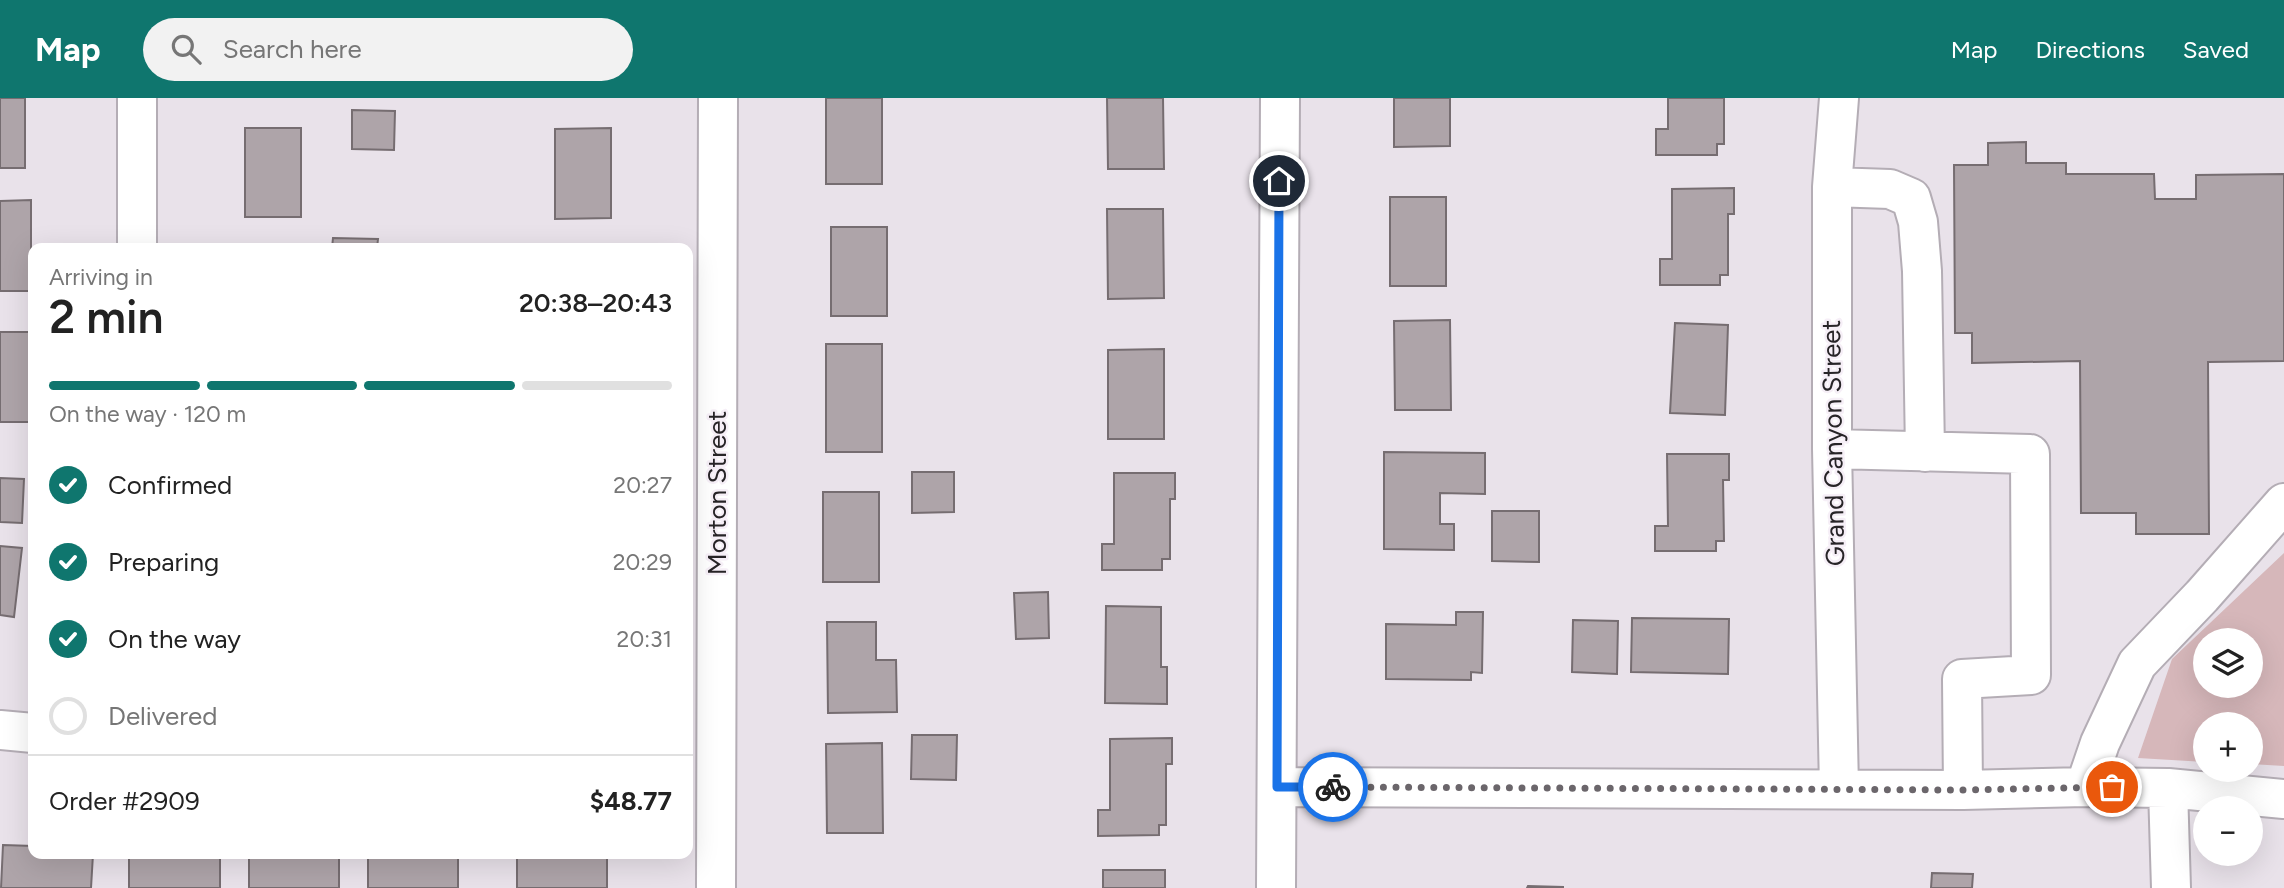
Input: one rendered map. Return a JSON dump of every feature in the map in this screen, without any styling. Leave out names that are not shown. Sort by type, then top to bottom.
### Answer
[{"type":"street","points":[[137,98],[137,243]]},
{"type":"street","name":"Morton Street","points":[[716,888],[702,740],[718,98]]},
{"type":"street","points":[[1276,888],[1280,98]]},
{"type":"street","name":"Grand Canyon Street","points":[[1839,98],[1832,187],[1832,449],[1839,789]]},
{"type":"street","points":[[1832,187],[1889,189],[1911,198],[1919,222],[1926,452]]},
{"type":"street","points":[[1832,449],[2030,454],[2031,676],[1962,678],[1963,790]]},
{"type":"street","points":[[2085,787],[2100,743],[2137,664],[2202,596],[2284,503]]},
{"type":"street","points":[[0,730],[28,733]]},
{"type":"street","points":[[1277,787],[1963,790],[2085,787],[2168,788],[2284,799]]},
{"type":"street","points":[[2168,788],[2171,888]]},
{"type":"shaded area","points":[[2284,553],[2284,766],[2263,765],[2263,712],[2193,712],[2193,761],[2138,758],[2172,659],[2193,639],[2193,698],[2263,698],[2263,628],[2205,628]]},
{"type":"building","points":[[0,98],[25,98],[25,168],[0,168]]},
{"type":"building","points":[[826,98],[882,98],[882,184],[826,184]]},
{"type":"building","points":[[1107,98],[1163,98],[1164,169],[1108,169]]},
{"type":"building","points":[[1394,98],[1450,98],[1450,146],[1394,147]]},
{"type":"building","points":[[1668,98],[1724,98],[1724,144],[1717,144],[1717,155],[1656,155],[1656,129],[1668,129]]},
{"type":"building","points":[[352,110],[395,111],[394,150],[352,149]]},
{"type":"building","points":[[245,128],[301,128],[301,217],[245,217]]},
{"type":"building","points":[[611,128],[611,218],[555,219],[555,129]]},
{"type":"building","points":[[2026,142],[2026,163],[2066,163],[2066,174],[2154,174],[2155,199],[2196,199],[2196,175],[2284,174],[2284,361],[2208,362],[2209,534],[2136,534],[2136,513],[2081,513],[2080,361],[1972,363],[1972,333],[1955,333],[1954,165],[1988,165],[1988,143]]},
{"type":"building","points":[[1734,188],[1734,214],[1728,214],[1728,275],[1720,275],[1720,285],[1660,285],[1660,259],[1672,259],[1672,189]]},
{"type":"building","points":[[1390,197],[1446,197],[1446,286],[1390,286]]},
{"type":"building","points":[[31,200],[28,291],[0,291],[0,201]]},
{"type":"building","points":[[1107,209],[1163,209],[1164,298],[1108,299]]},
{"type":"building","points":[[831,227],[887,227],[887,316],[831,316]]},
{"type":"building","points":[[333,238],[378,239],[378,243],[332,243]]},
{"type":"building","points":[[1450,320],[1451,410],[1395,410],[1394,321]]},
{"type":"building","points":[[1675,323],[1728,325],[1725,415],[1670,413]]},
{"type":"building","points":[[0,332],[28,332],[28,422],[0,422]]},
{"type":"building","points":[[826,344],[882,344],[882,452],[826,452]]},
{"type":"building","points":[[1164,349],[1164,439],[1108,439],[1108,350]]},
{"type":"building","points":[[1384,452],[1485,453],[1485,494],[1440,493],[1440,524],[1454,524],[1454,550],[1384,549]]},
{"type":"building","points":[[1667,454],[1729,454],[1729,480],[1723,480],[1724,541],[1716,541],[1716,551],[1655,551],[1655,526],[1668,526]]},
{"type":"building","points":[[912,472],[954,472],[954,512],[912,513]]},
{"type":"building","points":[[1114,473],[1175,473],[1175,499],[1170,499],[1170,559],[1162,559],[1162,570],[1102,570],[1102,544],[1114,544]]},
{"type":"building","points":[[0,478],[24,479],[22,523],[0,522]]},
{"type":"building","points":[[823,492],[879,492],[879,582],[823,582]]},
{"type":"building","points":[[1492,511],[1539,511],[1539,562],[1492,561]]},
{"type":"building","points":[[0,546],[22,548],[14,617],[0,615]]},
{"type":"building","points":[[1048,592],[1049,638],[1016,639],[1014,593]]},
{"type":"building","points":[[1106,606],[1161,607],[1161,667],[1167,667],[1167,704],[1105,703]]},
{"type":"building","points":[[1456,612],[1483,612],[1482,673],[1471,672],[1471,680],[1386,679],[1386,624],[1456,625]]},
{"type":"building","points":[[1632,618],[1729,619],[1728,674],[1631,672]]},
{"type":"building","points":[[1573,620],[1618,621],[1617,674],[1572,672]]},
{"type":"building","points":[[827,622],[876,622],[876,660],[896,660],[897,712],[828,713]]},
{"type":"building","points":[[912,735],[957,735],[956,780],[911,779]]},
{"type":"building","points":[[1172,738],[1172,764],[1166,764],[1166,825],[1159,825],[1159,835],[1098,836],[1098,810],[1110,810],[1110,739]]},
{"type":"building","points":[[882,743],[883,833],[827,833],[826,744]]},
{"type":"building","points":[[3,845],[28,846],[28,859],[93,859],[91,888],[1,888]]},
{"type":"building","points":[[129,859],[220,859],[220,888],[129,888]]},
{"type":"building","points":[[249,859],[339,859],[339,888],[249,888]]},
{"type":"building","points":[[368,859],[458,859],[458,888],[368,888]]},
{"type":"building","points":[[517,859],[607,859],[607,888],[517,888]]},
{"type":"building","points":[[1103,870],[1165,870],[1165,888],[1103,888]]},
{"type":"building","points":[[1932,873],[1973,874],[1972,888],[1931,888]]},
{"type":"building","points":[[1563,887],[1563,888],[1527,888]]},
{"type":"way so far","points":[[1333,787],[1963,790],[2112,787]]},
{"type":"route","points":[[1279,181],[1277,787],[1333,787]]}]
